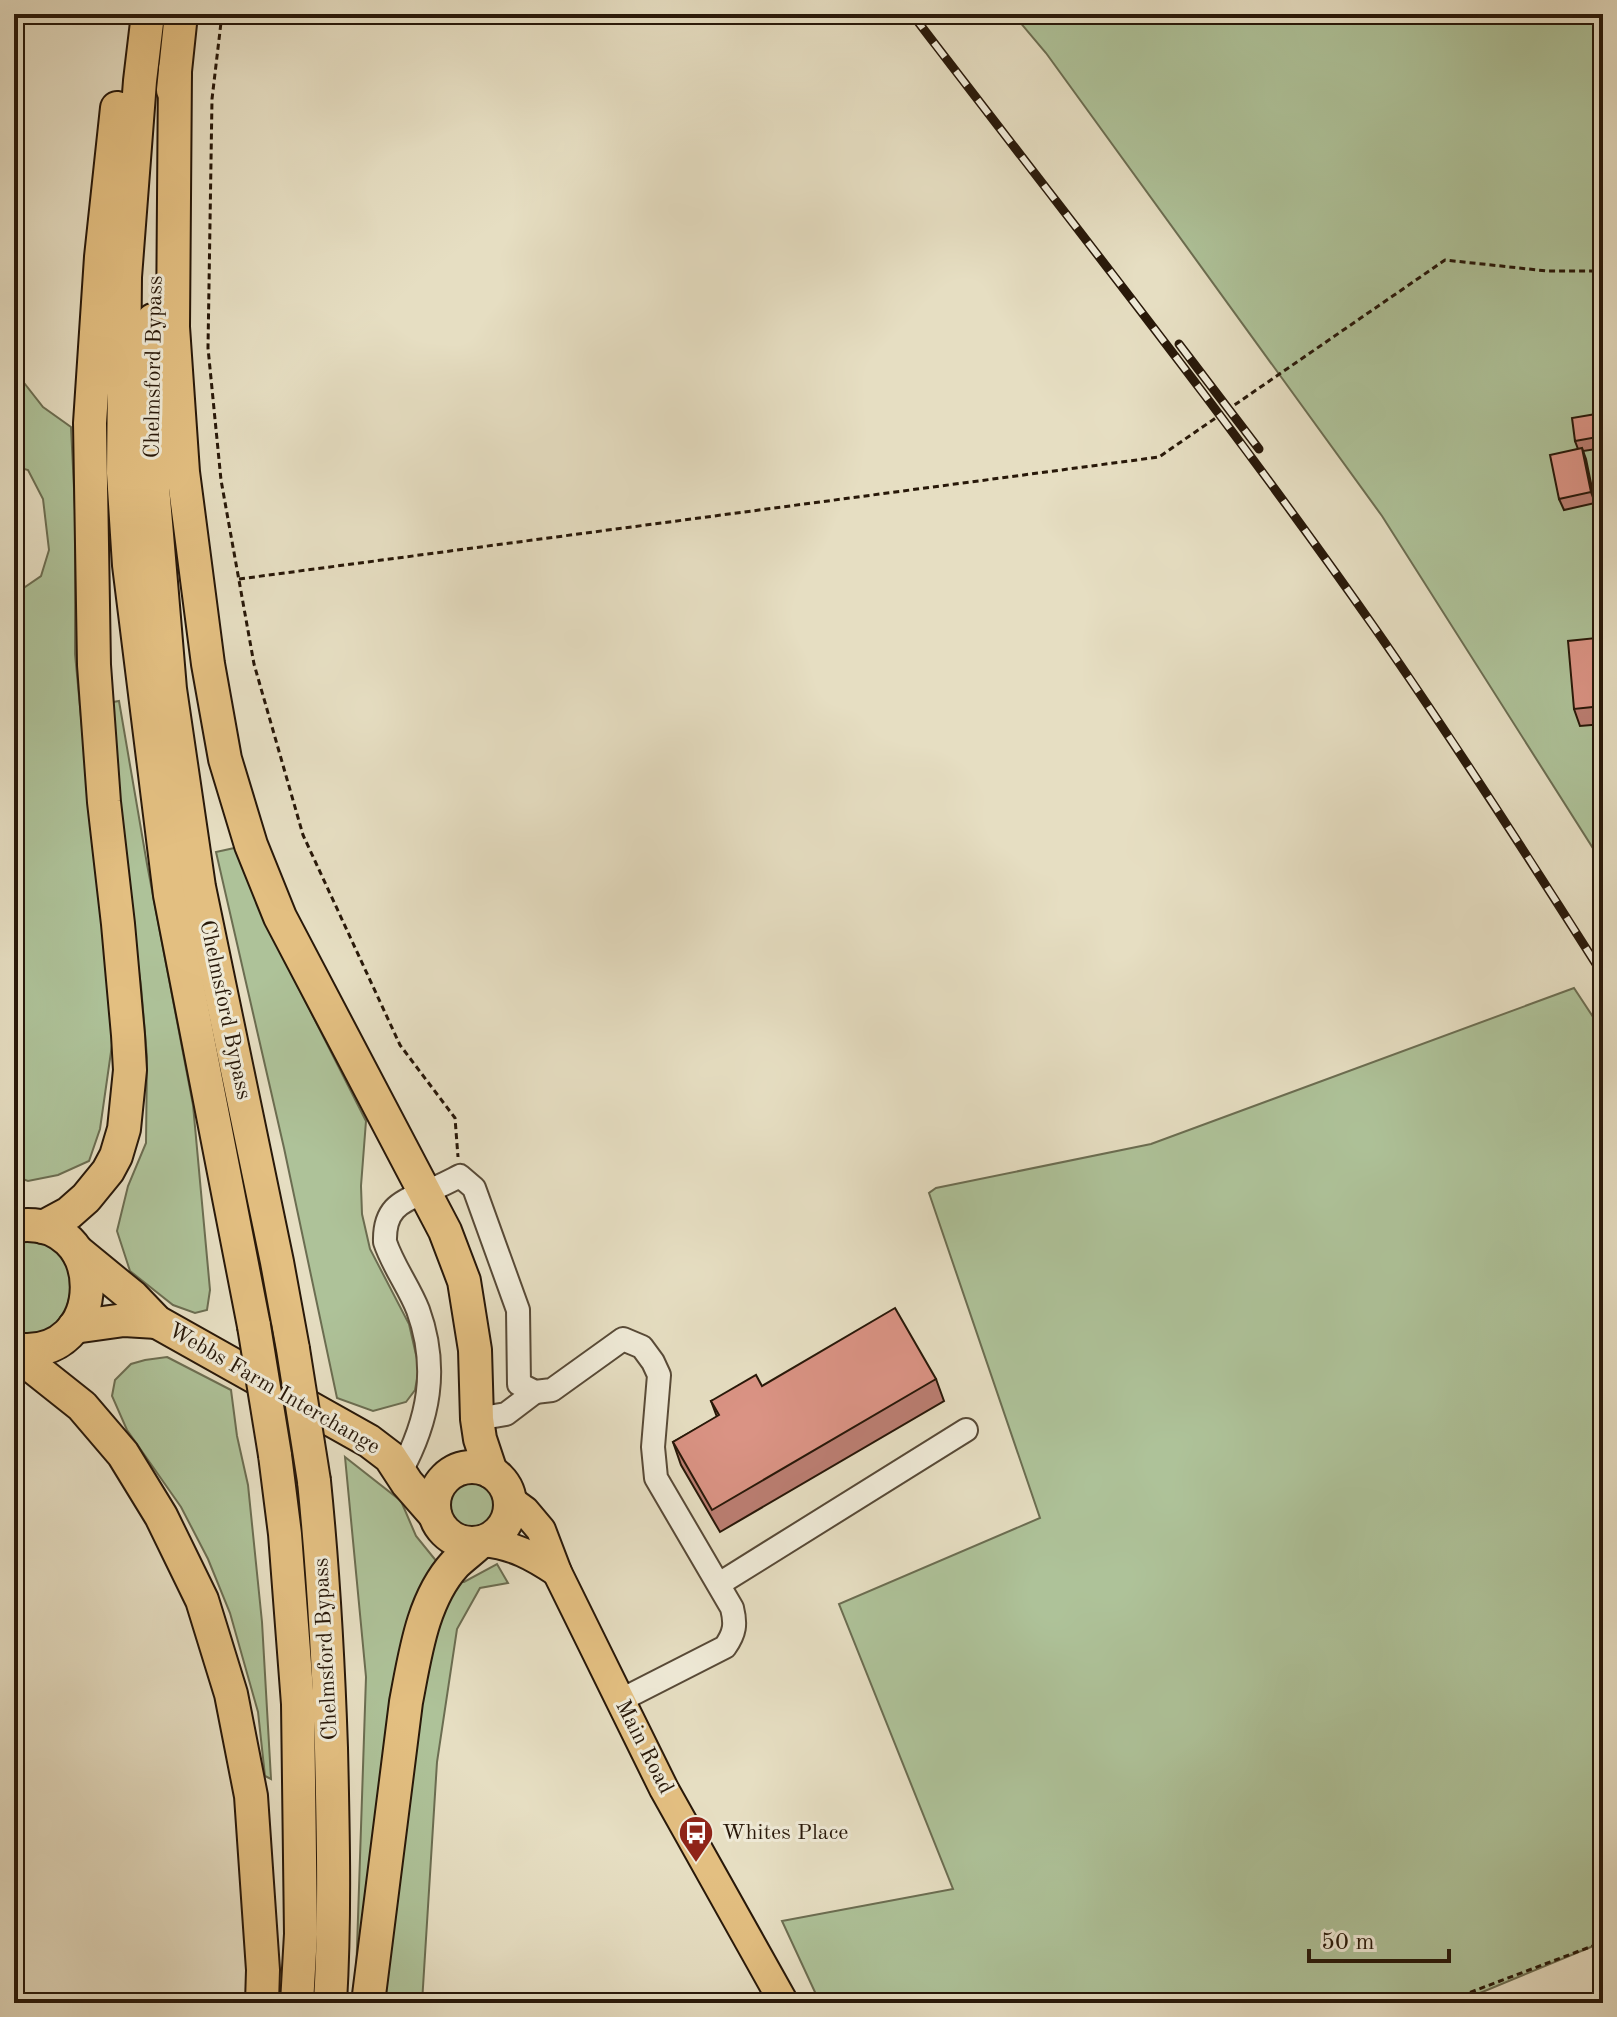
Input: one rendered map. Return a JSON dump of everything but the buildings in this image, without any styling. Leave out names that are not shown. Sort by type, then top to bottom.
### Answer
[{"type":"highway","points":[[25,1224],[69,1213],[108,1171],[124,1129],[130,1070],[94,665],[90,423],[101,257],[130,14]]},
{"type":"highway","name":"Chelmsford Bypass","points":[[148,14],[125,277],[123,473],[129,565],[170,895],[254,1326],[285,1534],[298,1704],[301,1934],[297,2003]]},
{"type":"highway","name":"Chelmsford Bypass","points":[[181,14],[153,285],[153,487],[170,689],[199,887],[277,1262],[314,1481],[321,1551],[334,1846],[330,2003]]},
{"type":"highway","points":[[175,70],[173,327],[183,472],[208,664],[225,759],[251,845],[280,917],[445,1231],[464,1281],[475,1350],[480,1439],[491,1472],[505,1485],[511,1510],[504,1528],[455,1565],[442,1582],[424,1622],[405,1712],[368,2003]]},
{"type":"highway","name":"Webbs Farm Interchange","points":[[25,1224],[66,1239],[157,1322],[369,1441],[399,1463],[435,1515]]},
{"type":"highway","points":[[14,1350],[30,1350],[63,1338],[83,1314],[88,1281],[78,1252]]},
{"type":"highway","name":"Webbs Farm Interchange","points":[[74,1327],[124,1320],[157,1322]]},
{"type":"highway","points":[[14,1350],[82,1406],[123,1454],[161,1516],[202,1600],[231,1694],[251,1796],[263,1970],[262,2003]]},
{"type":"highway","name":"Webbs Farm Interchange","points":[[399,1463],[456,1471]]},
{"type":"highway","points":[[482,1543],[464,1543],[444,1532],[435,1515],[435,1496],[444,1479],[456,1471],[471,1467],[491,1472]]},
{"type":"main road","name":"Main Road","points":[[510,1500],[525,1511],[541,1530],[557,1572],[664,1789],[784,2003]]},
{"type":"main road","points":[[482,1543],[501,1544],[532,1555],[557,1572]]},
{"type":"lane","points":[[399,1463],[418,1436],[424,1417],[430,1354],[417,1309],[385,1242],[388,1219],[408,1198],[460,1176],[474,1188],[518,1310],[519,1384],[535,1392]]},
{"type":"lane","points":[[477,1419],[506,1414],[535,1392],[552,1390],[623,1339],[642,1347],[653,1362],[659,1375],[653,1447],[656,1478],[719,1584],[736,1622],[725,1647],[621,1700]]},
{"type":"lane","points":[[719,1584],[966,1430]]},
{"type":"path","points":[[222,14],[212,99],[208,348],[221,480],[254,664],[303,835],[400,1045],[455,1118],[460,1176]]},
{"type":"path","points":[[239,579],[1159,457],[1445,260],[1547,271],[1603,271]]},
{"type":"path","points":[[1442,2003],[1603,1942]]},
{"type":"green space","points":[[1013,14],[1603,14],[1603,864],[1382,516],[1046,53]]},
{"type":"green space","points":[[14,370],[43,407],[71,427],[75,509],[75,654],[114,1031],[100,1129],[89,1161],[58,1175],[28,1181],[14,1176],[14,578],[25,587],[41,576],[49,550],[43,499],[28,470],[14,466]]},
{"type":"green space","points":[[119,701],[193,1105],[210,1290],[207,1310],[195,1313],[173,1305],[130,1271],[117,1231],[128,1186],[146,1143],[147,1057],[141,986],[116,807],[107,703]]},
{"type":"green space","points":[[239,847],[288,967],[366,1121],[362,1214],[370,1249],[409,1324],[419,1368],[415,1390],[406,1402],[373,1411],[337,1398],[216,852]]},
{"type":"green space","points":[[1574,988],[1603,1032],[1603,1942],[1456,2003],[820,2003],[782,1921],[953,1889],[839,1604],[1040,1518],[929,1193],[936,1188],[1151,1144]]},
{"type":"green space","points":[[14,1239],[36,1239],[62,1255],[73,1283],[65,1314],[53,1327],[38,1335],[14,1335]]},
{"type":"green space","points":[[167,1357],[231,1390],[248,1485],[262,1622],[271,1779],[265,1776],[258,1712],[230,1613],[208,1559],[181,1507],[127,1430],[112,1396],[115,1380],[131,1364]]},
{"type":"green space","points":[[345,1457],[401,1501],[416,1536],[437,1562],[460,1582],[497,1564],[508,1583],[480,1588],[457,1629],[437,1762],[422,2003],[357,2003],[366,1677]]},
{"type":"green space","points":[[472,1482],[489,1489],[496,1506],[489,1523],[472,1530],[455,1523],[448,1506],[455,1489]]},
{"type":"railway","points":[[912,14],[1204,394],[1318,549],[1462,756],[1603,975]]},
{"type":"railway","points":[[1179,344],[1259,449]]},
{"type":"place","name":"Whites Place","points":[[696,1864]]}]
